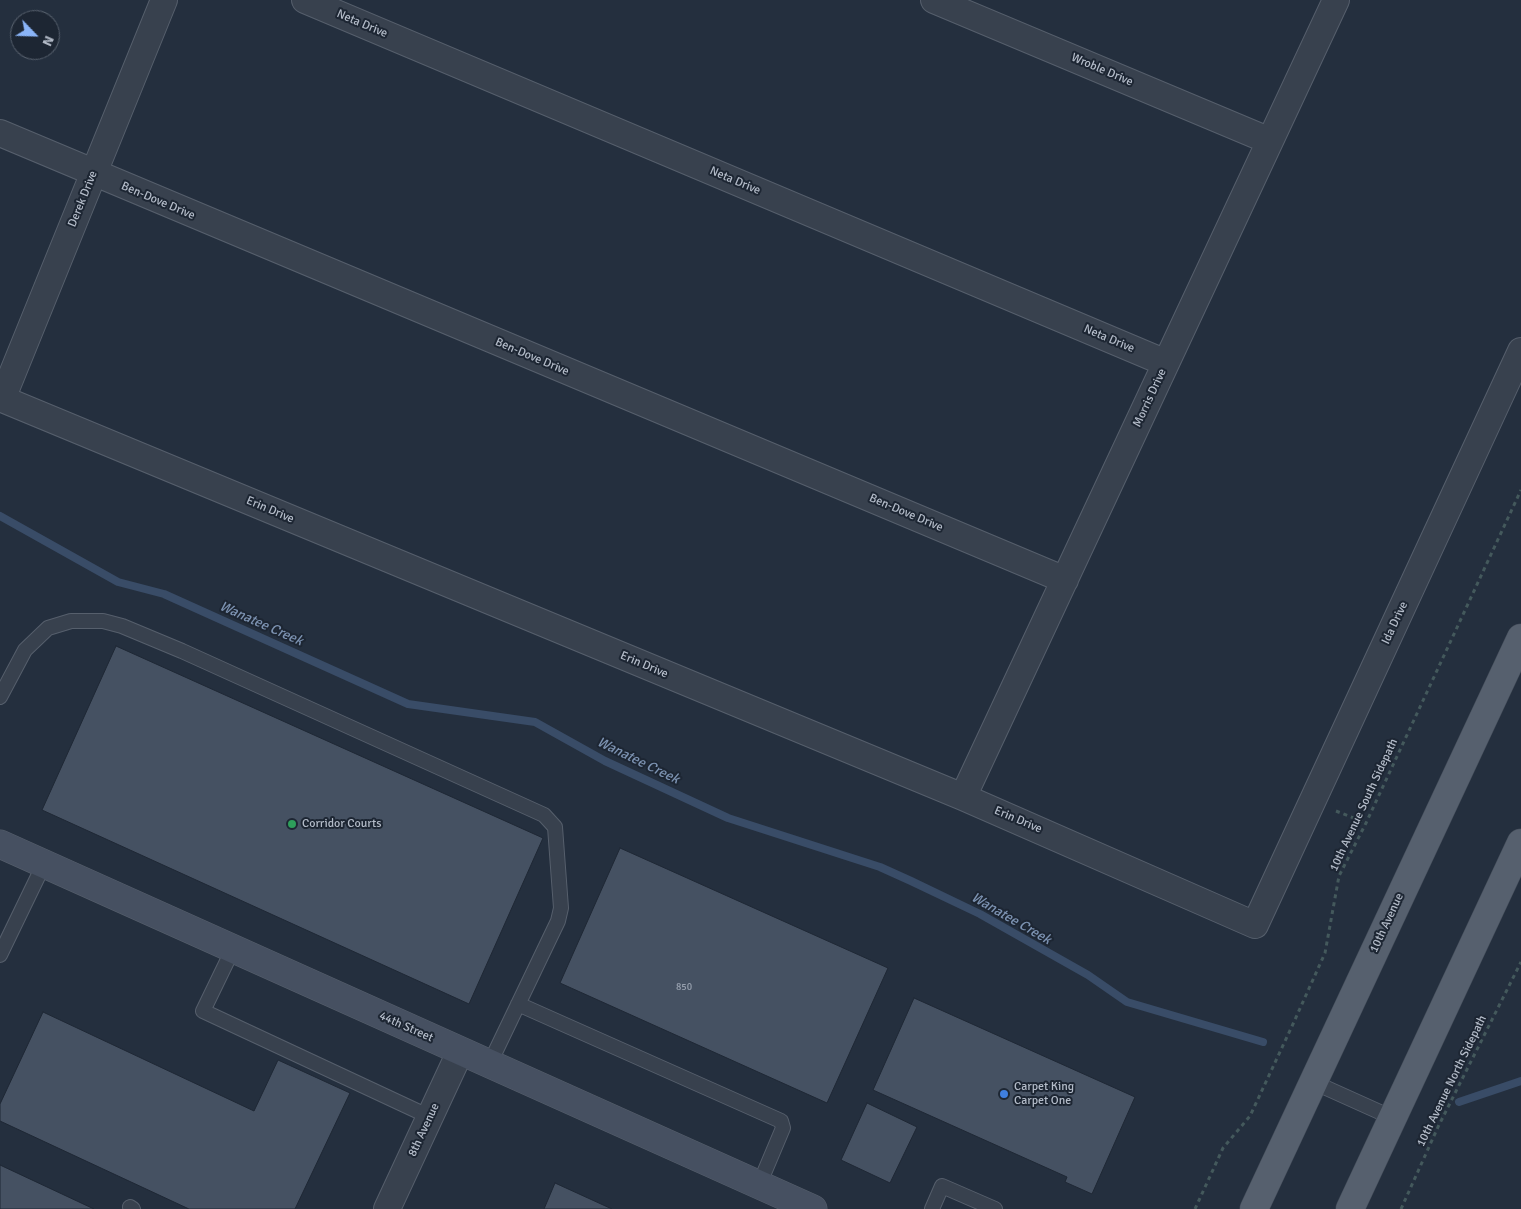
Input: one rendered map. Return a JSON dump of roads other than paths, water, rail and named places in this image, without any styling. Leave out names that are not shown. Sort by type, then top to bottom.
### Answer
[{"type":"main road","name":"10th Avenue","points":[[1254,1209],[1521,638]]},
{"type":"main road","points":[[1350,1209],[1521,843]]},
{"type":"street","name":"Derek Drive","points":[[1,398],[164,0]]},
{"type":"street","name":"Neta Drive","points":[[305,0],[1166,363]]},
{"type":"street","name":"Wroble Drive","points":[[934,0],[1270,141]]},
{"type":"street","name":"Morris Drive","points":[[963,797],[1336,0]]},
{"type":"street","name":"Ben-Dove Drive","points":[[0,133],[93,174],[1065,580]]},
{"type":"street","name":"Ida Drive","points":[[1269,895],[1521,352]]},
{"type":"street","name":"Erin Drive","points":[[1,398],[963,797],[1255,925],[1269,895]]},
{"type":"street","name":"44th Street","points":[[0,844],[812,1209]]},
{"type":"street","name":"8th Avenue","points":[[387,1209],[460,1052]]},
{"type":"lane","points":[[0,697],[25,650],[48,628],[71,621],[104,621],[182,651],[544,815],[554,827],[561,908],[558,921],[489,1065]]},
{"type":"lane","points":[[0,954],[44,864]]},
{"type":"lane","points":[[233,949],[203,1011],[430,1117]]},
{"type":"lane","points":[[518,1004],[780,1121],[783,1128],[759,1185]]},
{"type":"lane","points":[[1313,1082],[1393,1118]]},
{"type":"lane","points":[[932,1209],[942,1186],[995,1209]]},
{"type":"waterway","name":"Wanatee Creek","points":[[0,516],[118,582],[164,594],[408,704],[535,722],[605,761],[728,818],[880,867],[911,881],[980,914],[1088,975],[1127,1002],[1263,1042]]},
{"type":"waterway","name":"Wanatee Creek","points":[[1459,1102],[1521,1081]]},
{"type":"place","name":"Corridor Courts","points":[[292,824]]},
{"type":"place","name":"Carpet King Carpet One","points":[[1004,1094]]}]
